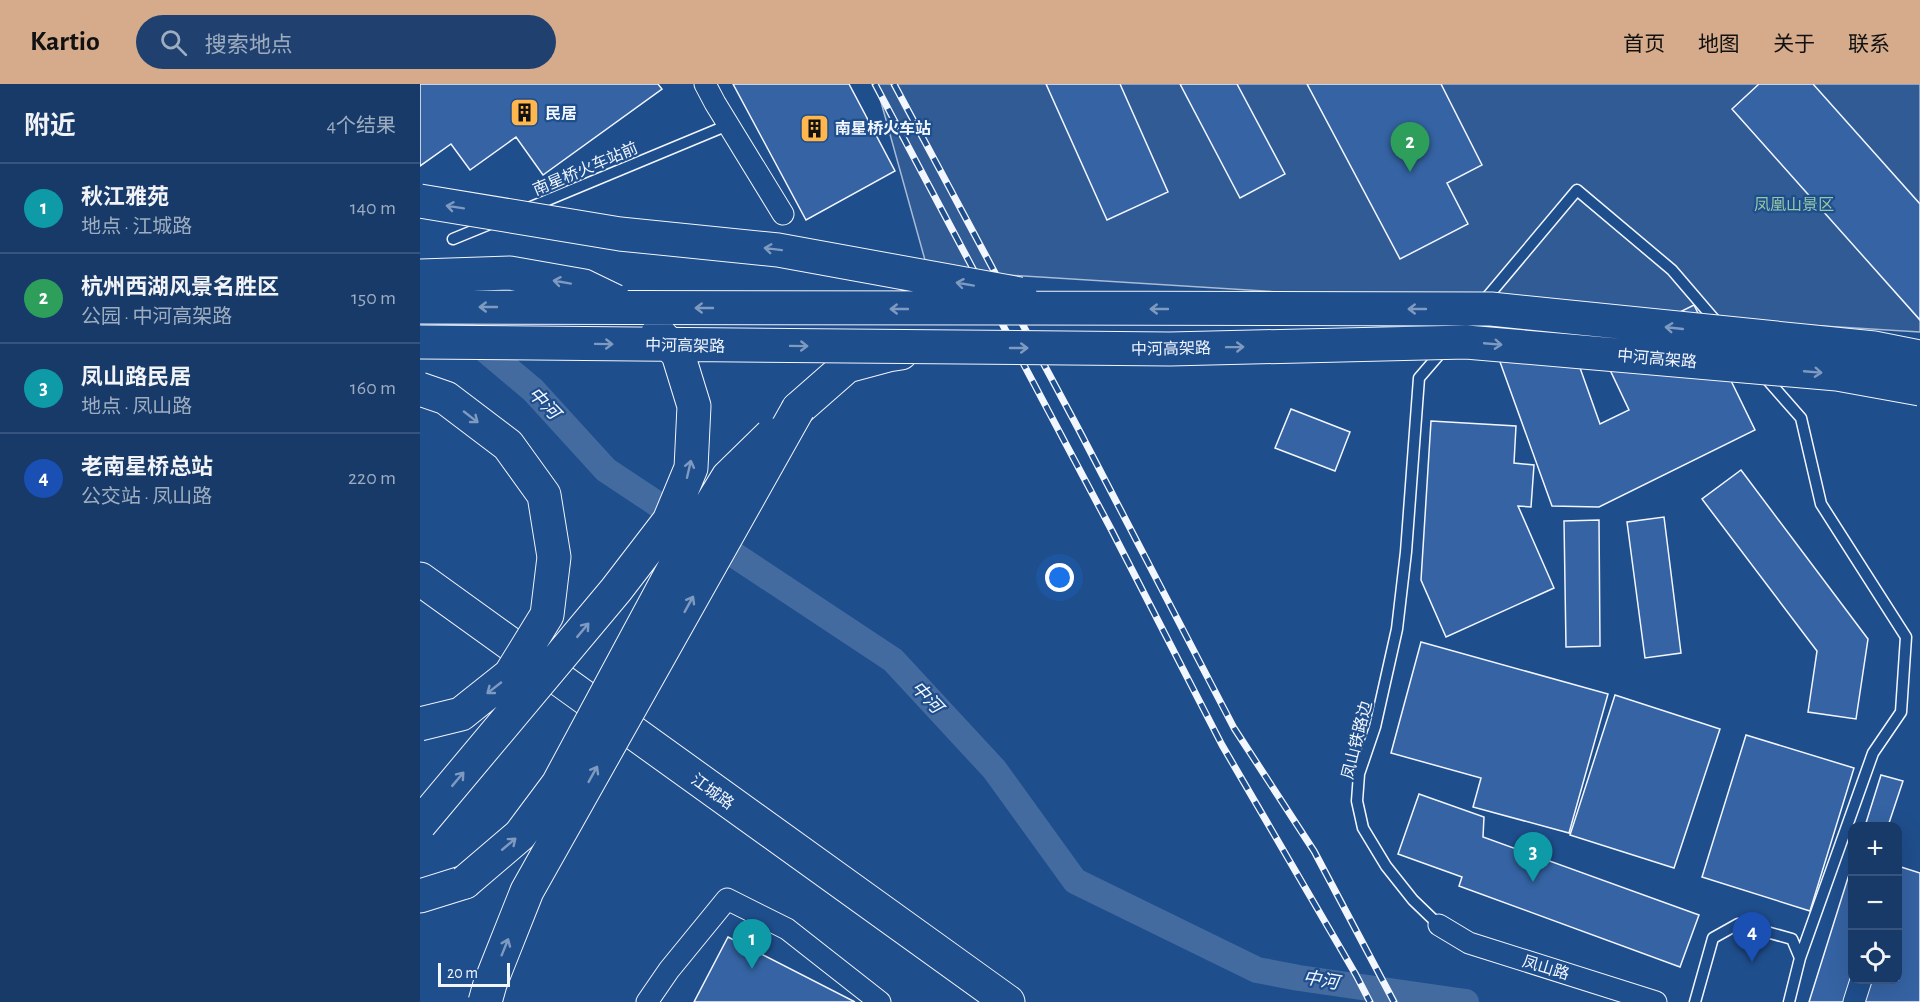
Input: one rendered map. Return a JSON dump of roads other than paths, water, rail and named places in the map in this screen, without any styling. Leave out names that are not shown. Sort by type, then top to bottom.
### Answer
[{"type":"main road","points":[[420,201],[620,234],[778,250],[1105,309]]},
{"type":"main road","points":[[420,276],[510,273],[584,286],[642,315],[678,354],[694,406],[691,468],[669,521],[615,590],[420,824]]},
{"type":"main road","name":"中河高架路","points":[[420,307],[1491,309],[1874,348],[1920,357]]},
{"type":"main road","name":"中河高架路","points":[[420,342],[1170,349],[1466,342],[1838,374],[1920,389]]},
{"type":"main road","points":[[420,896],[465,882],[520,835],[558,784],[687,544],[728,477],[798,409],[847,366],[888,355],[960,348]]},
{"type":"main road","points":[[420,389],[446,398],[508,445],[544,495],[554,557],[547,615],[510,675],[461,714],[420,724]]},
{"type":"main road","points":[[485,1002],[527,891],[798,409]]},
{"type":"main road","points":[[420,552],[457,606]]},
{"type":"main road","name":"江城路","points":[[420,579],[1008,1002]]},
{"type":"main road","points":[[420,608],[457,606]]},
{"type":"street","points":[[705,84],[783,214]]},
{"type":"street","points":[[646,1002],[727,899],[787,929],[880,1002]]},
{"type":"street","name":"凤山路","points":[[1439,925],[1469,943],[1656,1002]]},
{"type":"street","points":[[1854,1002],[1860,984]]},
{"type":"lane","name":"南星桥火车站前","points":[[453,239],[728,125]]},
{"type":"lane","name":"凤山铁路边","points":[[1439,925],[1413,900],[1386,866],[1363,828],[1357,801],[1359,774],[1375,728],[1397,629],[1405,563],[1419,378],[1577,190],[1672,270],[1801,418],[1821,504],[1906,637],[1901,712],[1873,753],[1800,958]]},
{"type":"lane","points":[[1695,1002],[1713,938],[1738,924],[1792,939],[1800,958],[1789,1002]]},
{"type":"waterway","name":"中河","points":[[427,301],[533,390],[606,470],[893,660],[994,769],[1075,881],[1257,970],[1466,1002]]},
{"type":"railway","points":[[875,84],[1111,529],[1222,745],[1370,1002]]},
{"type":"railway","points":[[894,84],[1079,430],[1234,728],[1314,851],[1394,1002]]},
{"type":"place","name":"民居","points":[[524,113]]},
{"type":"place","name":"南星桥火车站","points":[[814,128]]},
{"type":"place","name":"杭州西湖风景名胜区","points":[[1410,172]]},
{"type":"place","name":"凤山路民居","points":[[1533,882]]},
{"type":"place","name":"老南星桥总站","points":[[1752,962]]},
{"type":"place","name":"秋江雅苑","points":[[752,969]]},
{"type":"park label","name":"凤凰山景区","points":[[1794,204]]}]
